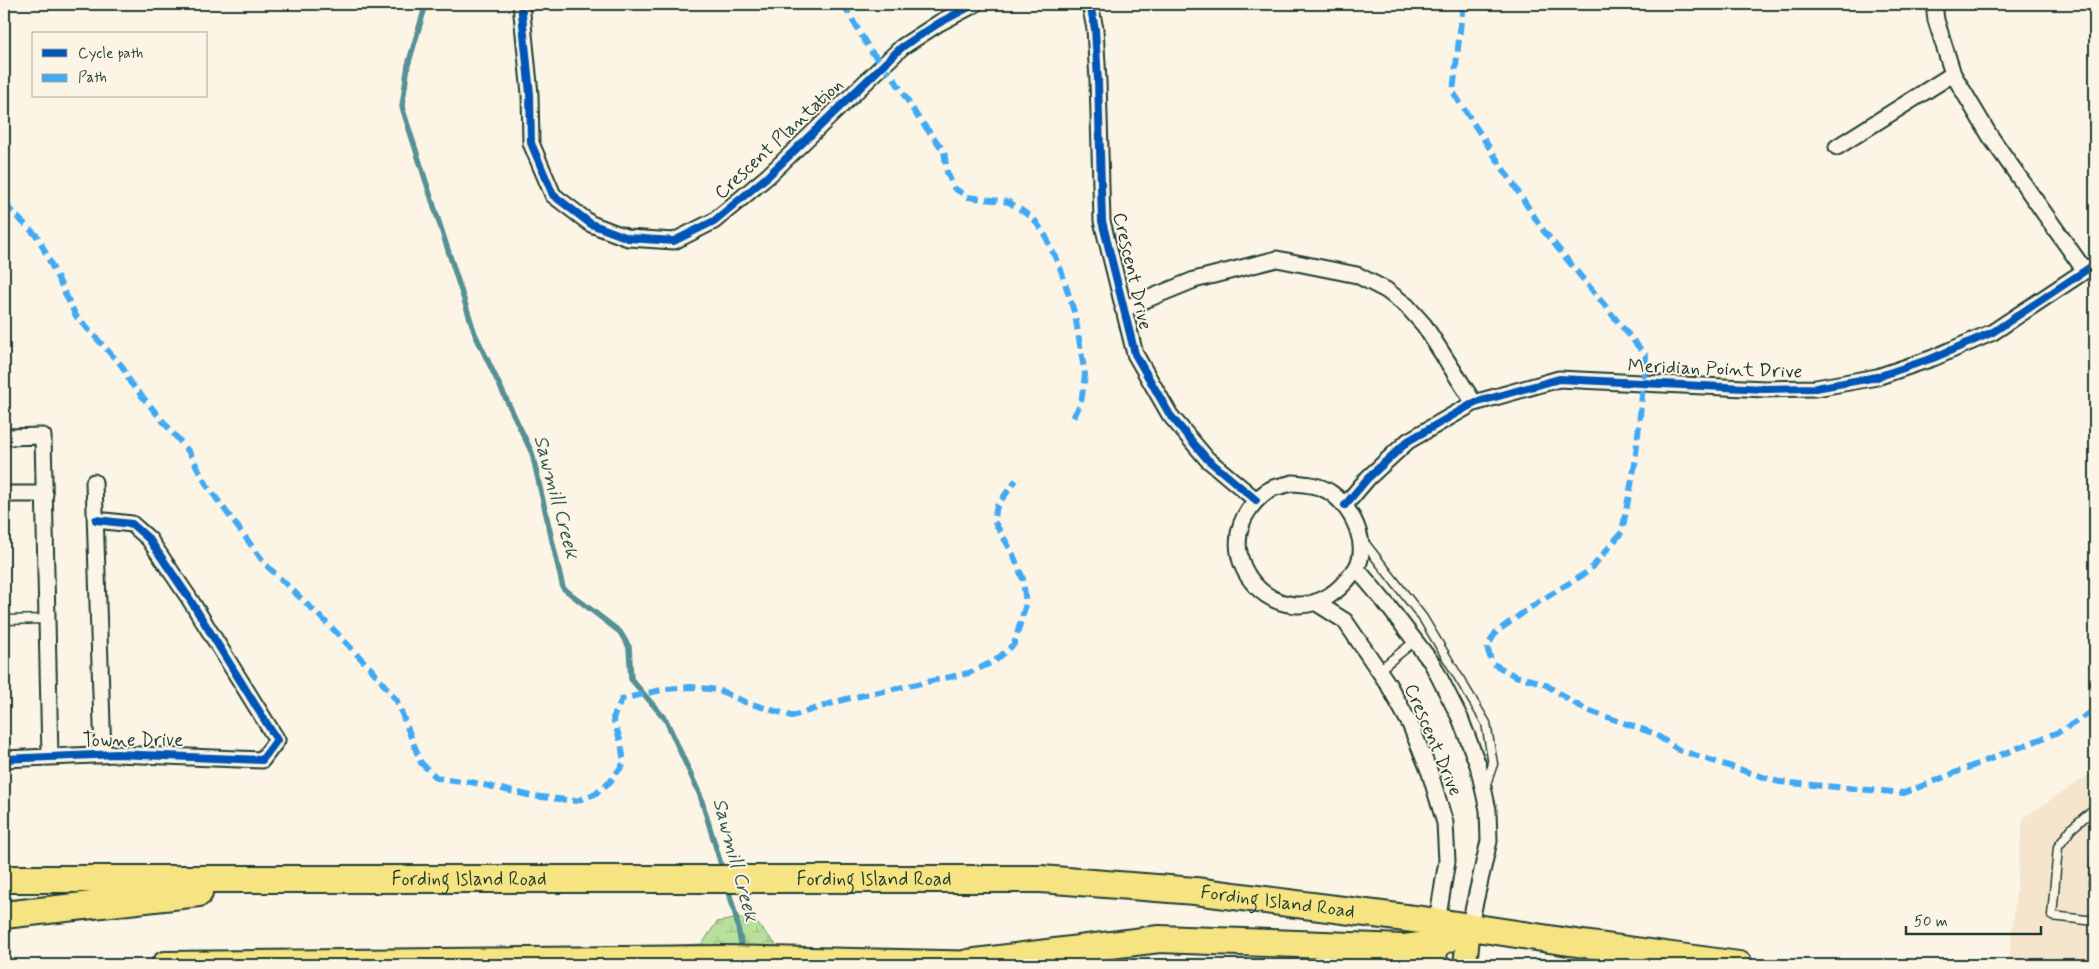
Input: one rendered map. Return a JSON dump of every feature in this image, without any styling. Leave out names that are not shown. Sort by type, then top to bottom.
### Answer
[{"type":"highway","name":"Fording Island Road","points":[[4,879],[1041,879],[1195,891],[1436,944],[1469,928],[1739,965]]},
{"type":"highway","points":[[4,915],[331,879]]},
{"type":"highway","points":[[956,964],[1159,938],[1404,948],[1436,944]]},
{"type":"highway","points":[[165,965],[638,962],[722,959],[986,965]]},
{"type":"main road","points":[[1465,965],[1469,928]]},
{"type":"street","name":"Crescent Plantation","points":[[521,4],[530,94],[531,143],[553,195],[591,224],[628,238],[674,241],[714,221],[768,176],[902,47],[939,23],[975,4]]},
{"type":"street","name":"Crescent Drive","points":[[1090,4],[1095,29],[1097,64],[1102,221],[1135,354],[1170,415],[1206,459],[1256,500]]},
{"type":"street","points":[[1934,4],[1936,20],[1953,74],[1990,136],[2090,267]]},
{"type":"street","points":[[1837,148],[1953,74]]},
{"type":"street","points":[[1123,309],[1194,280],[1277,259],[1357,275],[1386,290],[1407,306],[1424,325],[1474,403]]},
{"type":"street","name":"Meridian Point Drive","points":[[1345,505],[1368,478],[1408,441],[1474,403],[1559,379],[1765,389],[1816,388],[1877,377],[1933,358],[1992,332],[2090,267]]},
{"type":"street","points":[[4,437],[43,436],[50,757]]},
{"type":"street","points":[[94,482],[103,755]]},
{"type":"street","points":[[1292,483],[1312,484],[1330,492],[1345,505],[1355,521],[1360,538],[1360,558],[1357,569],[1335,591],[1315,602],[1295,604],[1276,600],[1258,590],[1245,574],[1238,556],[1238,536],[1244,516],[1256,500],[1272,489],[1292,483]]},
{"type":"street","points":[[4,494],[44,494]]},
{"type":"street","name":"Towne Drive","points":[[4,759],[103,755],[262,760],[277,740],[150,539],[132,524],[96,520]]},
{"type":"street","name":"Crescent Drive","points":[[1357,569],[1432,663],[1460,718],[1478,765],[1488,810],[1490,841],[1469,928]]},
{"type":"street","name":"Crescent Drive","points":[[1315,602],[1345,621],[1379,670],[1410,724],[1430,773],[1445,823],[1448,861],[1436,944]]},
{"type":"lane","points":[[1360,538],[1424,618],[1486,723],[1493,764],[1484,791]]},
{"type":"lane","points":[[4,620],[47,618]]},
{"type":"lane","points":[[1379,670],[1415,641]]},
{"type":"lane","points":[[2095,808],[2072,828],[2058,848],[2052,916],[2095,921]]},
{"type":"shaded area","points":[[2095,771],[2095,965],[2009,965],[2023,818]]},
{"type":"green space","points":[[751,916],[777,946],[848,954],[474,956],[702,944],[717,922]]},
{"type":"building","points":[[2095,823],[2095,887],[2088,886]]},
{"type":"waterway","name":"Sawmill Creek","points":[[426,4],[408,65],[402,107],[475,334],[532,453],[563,588],[620,632],[629,647],[631,679],[666,720],[700,795],[723,871]]},
{"type":"waterway","name":"Sawmill Creek","points":[[727,885],[736,917],[743,954]]},
{"type":"marked path","points":[[843,4],[870,50],[895,80],[917,116],[944,151],[947,172],[954,188],[968,197],[1009,202],[1034,219],[1046,237],[1061,270],[1075,315],[1085,375],[1081,403],[1073,418]]},
{"type":"marked path","points":[[1463,4],[1453,92],[1543,230],[1646,356],[1635,464],[1622,532],[1589,571],[1534,605],[1496,632],[1487,647],[1492,663],[1515,676],[1543,683],[1584,709],[1653,733],[1679,750],[1779,782],[1904,793],[2061,731],[2095,710]]},
{"type":"marked path","points":[[4,204],[38,237],[76,316],[122,366],[130,382],[189,452],[208,487],[266,565],[332,628],[372,670],[397,701],[421,763],[437,778],[471,782],[532,796],[576,801],[595,794],[610,782],[624,763],[621,743],[613,718],[622,699],[666,689],[691,687],[719,690],[745,702],[792,716],[846,699],[969,673],[995,661],[1014,644],[1026,604],[1023,579],[1012,552],[994,521],[997,506],[1016,480]]},
{"type":"cycle path","points":[[521,4],[530,94],[531,143],[553,195],[591,224],[628,238],[674,241],[714,221],[768,176],[902,47],[939,23],[975,4]]},
{"type":"cycle path","points":[[1090,4],[1095,29],[1098,81],[1102,221],[1135,354],[1170,415],[1207,459],[1256,500]]},
{"type":"cycle path","points":[[1345,505],[1368,478],[1408,441],[1474,403],[1559,379],[1765,389],[1816,388],[1877,377],[1933,358],[1993,332],[2095,264]]},
{"type":"cycle path","points":[[4,759],[117,754],[262,760],[277,740],[189,598],[149,539],[132,524],[96,520]]}]
